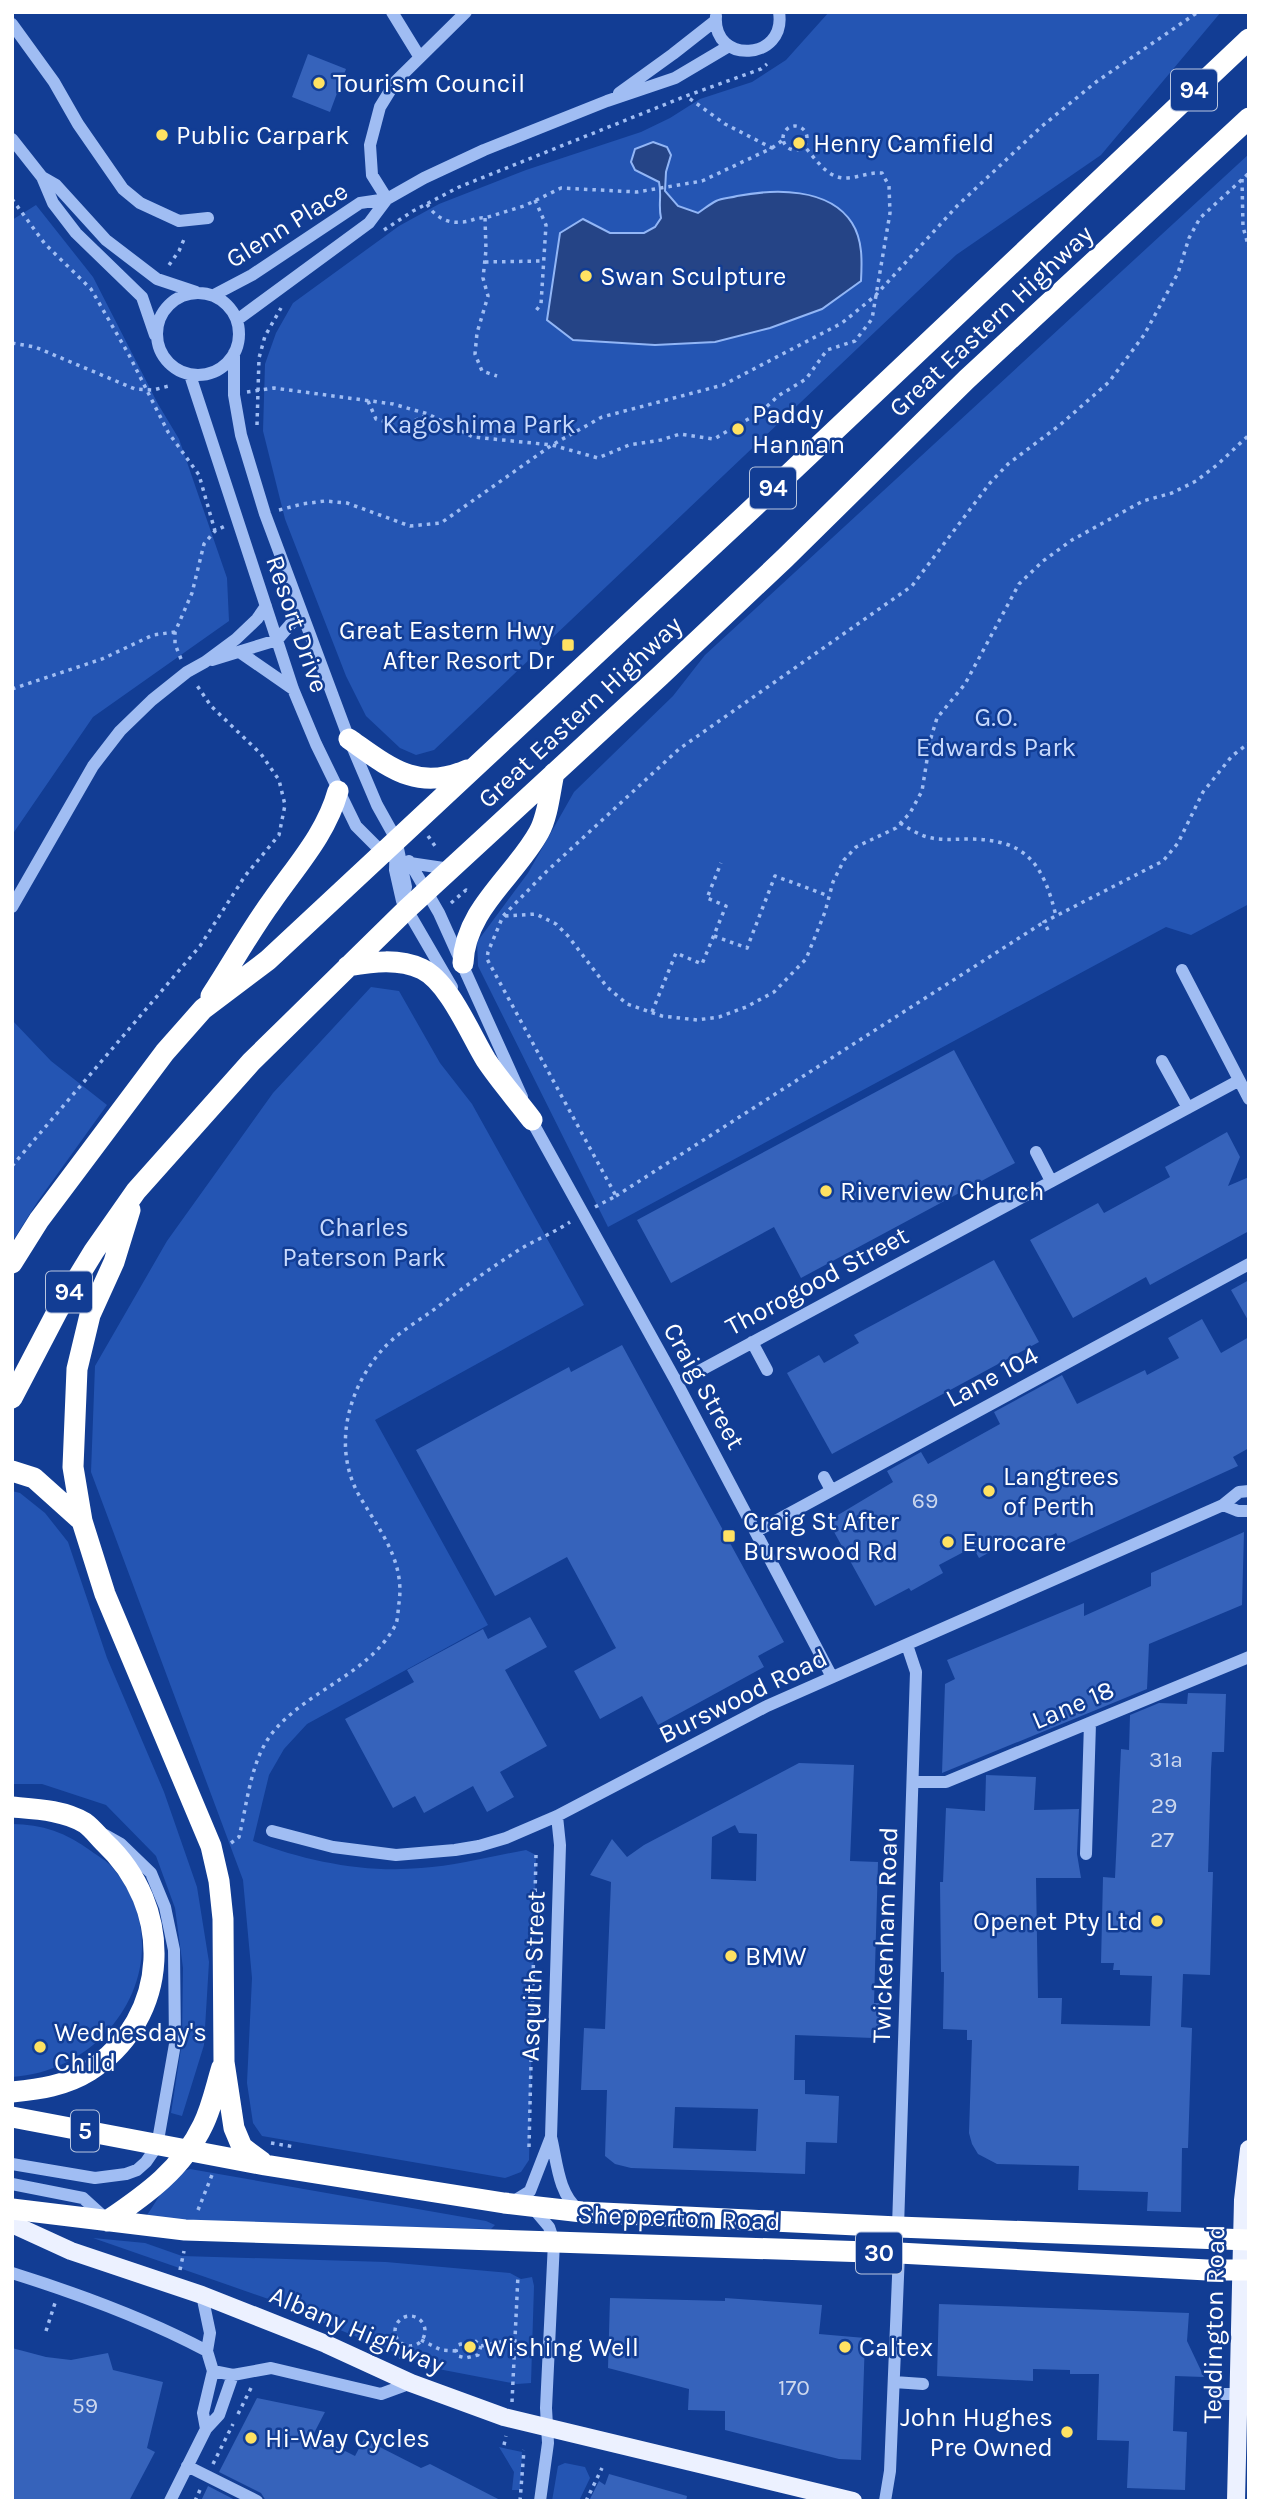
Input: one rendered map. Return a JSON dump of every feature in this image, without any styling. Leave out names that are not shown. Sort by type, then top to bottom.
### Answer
[{"type":"highway","name":"Great Eastern Highway","points":[[12,1263],[39,1220],[157,1062],[203,1009],[397,855],[476,766],[755,506],[1246,39]]},
{"type":"highway","name":"Great Eastern Highway","points":[[12,1398],[58,1310],[94,1251],[136,1191],[251,1062],[385,930],[404,905],[456,877],[554,773],[785,558],[967,379],[1249,118]]},
{"type":"highway","points":[[349,739],[377,759],[418,779],[433,780],[454,776],[476,766]]},
{"type":"highway","points":[[463,963],[470,929],[485,904],[541,830],[554,773]]},
{"type":"highway","points":[[203,1009],[271,902],[309,852],[332,811],[338,791]]},
{"type":"highway","points":[[348,965],[399,962],[423,970],[435,979],[447,993],[488,1062],[531,1120]]},
{"type":"highway","points":[[136,1191],[114,1262],[90,1315],[77,1369],[73,1467],[82,1521],[105,1594],[211,1846],[219,1881],[223,1919],[224,2062],[234,2129],[243,2147],[265,2165]]},
{"type":"highway","points":[[12,1471],[34,1478],[82,1521]]},
{"type":"highway","points":[[12,1807],[47,1810],[84,1823],[121,1858],[141,1891],[151,1921],[155,1955],[153,1982],[143,2011],[111,2055],[87,2072],[56,2086],[12,2092]]},
{"type":"highway","points":[[107,2221],[151,2191],[189,2152],[206,2118],[224,2062]]},
{"type":"highway","name":"5","points":[[12,2117],[189,2152]]},
{"type":"highway","name":"Shepperton Road","points":[[189,2152],[503,2203],[582,2212],[1245,2240]]},
{"type":"highway","name":"Shepperton Road","points":[[12,2209],[185,2230],[899,2253],[1245,2270]]},
{"type":"main road","name":"Teddington Road","points":[[1236,2501],[1237,2394],[1245,2270],[1244,2178],[1249,2149]]},
{"type":"main road","name":"Albany Highway","points":[[12,2224],[71,2251],[202,2295],[326,2344],[411,2383],[504,2417],[853,2501]]},
{"type":"street","points":[[392,12],[419,56]]},
{"type":"street","points":[[387,199],[372,175],[370,145],[380,107],[396,81],[466,12]]},
{"type":"street","points":[[715,16],[717,31],[729,46],[749,52],[768,44],[779,26],[779,12]]},
{"type":"street","name":"Glenn Place","points":[[607,102],[673,54],[715,16]]},
{"type":"street","points":[[12,24],[54,82],[123,189],[139,203],[179,222],[208,218]]},
{"type":"street","name":"Glenn Place","points":[[214,295],[252,275],[360,203],[387,199],[484,150],[675,78],[729,46]]},
{"type":"street","points":[[12,139],[42,177],[53,203],[76,233],[142,297],[164,358],[180,372],[190,374],[211,373],[220,368],[234,353],[239,331],[237,320],[228,305],[214,295],[157,279],[106,240],[55,185],[42,177]]},
{"type":"street","name":"Glenn Place","points":[[237,320],[369,223],[387,199]]},
{"type":"street","points":[[156,339],[156,327],[166,306],[175,299],[197,292]]},
{"type":"street","name":"Resort Drive","points":[[234,353],[234,395],[241,435],[257,488],[349,739],[397,855],[406,887],[404,905]]},
{"type":"street","name":"Resort Drive","points":[[190,374],[293,689],[316,744],[356,826],[397,855]]},
{"type":"street","points":[[12,907],[93,766],[120,731],[152,700],[187,672],[205,662],[257,619],[266,606]]},
{"type":"street","points":[[205,662],[277,640],[301,612]]},
{"type":"street","points":[[241,653],[293,689]]},
{"type":"street","points":[[397,855],[456,877]]},
{"type":"street","name":"Craig Street","points":[[397,855],[427,891],[463,963],[531,1120]]},
{"type":"street","name":"Craig Street","points":[[404,905],[583,1213],[757,1531],[832,1676]]},
{"type":"street","points":[[1182,970],[1249,1099]]},
{"type":"street","points":[[1162,1061],[1188,1108]]},
{"type":"street","name":"Thorogood Street","points":[[677,1383],[1238,1081]]},
{"type":"street","points":[[1036,1152],[1051,1181]]},
{"type":"street","name":"Lane 104","points":[[757,1531],[1249,1264]]},
{"type":"street","points":[[752,1342],[767,1370]]},
{"type":"street","points":[[824,1477],[831,1490]]},
{"type":"street","name":"Burswood Road","points":[[272,1831],[333,1847],[396,1855],[479,1846],[506,1838],[556,1816],[767,1706],[1223,1505],[1239,1492],[1249,1491]]},
{"type":"street","points":[[807,1503],[814,1515]]},
{"type":"street","points":[[1223,1505],[1238,1511],[1249,1511]]},
{"type":"street","name":"Twickenham Road","points":[[898,2227],[916,1672],[907,1646]]},
{"type":"street","name":"Lane 18","points":[[913,1782],[946,1782],[1249,1657]]},
{"type":"street","points":[[1086,1854],[1090,1723]]},
{"type":"street","name":"Asquith Street","points":[[556,1816],[560,1844],[551,2137],[565,2194],[571,2204],[582,2212]]},
{"type":"street","points":[[12,2164],[94,2178],[137,2170],[158,2146],[175,2044],[174,1950],[165,1906],[151,1873],[121,1844],[84,1823]]},
{"type":"street","name":"Asquith Street","points":[[503,2203],[516,2201],[530,2191],[551,2137]]},
{"type":"street","points":[[12,2184],[83,2198],[107,2221]]},
{"type":"street","points":[[530,2206],[542,2216],[554,2242],[547,2380],[548,2443],[540,2501]]},
{"type":"street","points":[[886,2501],[889,2489],[899,2253]]},
{"type":"street","points":[[12,2273],[86,2297],[172,2332],[207,2351]]},
{"type":"street","points":[[202,2295],[210,2333],[207,2351],[213,2371],[203,2413],[206,2429]]},
{"type":"street","points":[[213,2371],[233,2375],[271,2368],[381,2394],[411,2383]]},
{"type":"street","points":[[170,2501],[206,2429],[219,2415],[233,2375]]},
{"type":"street","points":[[894,2382],[923,2384]]},
{"type":"street","points":[[1214,2394],[1237,2394]]},
{"type":"street","points":[[187,2466],[257,2501]]},
{"type":"path","points":[[276,511],[302,503],[326,501],[346,503],[410,526],[441,523],[552,444],[602,417],[723,385],[842,323],[876,296],[957,206],[1041,127],[1096,82],[1198,12]]},
{"type":"path","points":[[378,234],[459,187],[686,96],[761,69],[771,61]]},
{"type":"path","points":[[686,96],[725,124],[772,148]]},
{"type":"path","points":[[427,204],[431,212],[440,218],[463,223],[535,201],[561,188],[603,192],[671,188],[702,181],[772,148],[783,140],[787,129],[799,126],[807,135],[804,146]]},
{"type":"path","points":[[783,140],[790,148],[804,146]]},
{"type":"path","points":[[234,395],[274,388],[393,404],[428,414],[473,437],[552,444],[598,458],[629,445],[661,440],[680,433],[713,439],[762,411],[778,396],[806,379],[827,350],[855,341],[872,319],[890,213],[888,186],[882,173],[845,179],[831,175],[804,146]]},
{"type":"path","points":[[616,1196],[487,959],[503,916],[546,872],[679,749],[912,586],[933,561],[973,503],[999,473],[1109,382],[1150,325],[1178,273],[1189,238],[1200,218],[1249,173]]},
{"type":"path","points":[[1242,179],[1243,228],[1249,248]]},
{"type":"path","points":[[12,199],[45,244],[91,289],[167,432],[199,475],[215,531]]},
{"type":"path","points":[[535,201],[546,225],[541,304],[535,312]]},
{"type":"path","points":[[485,218],[483,278],[488,296],[477,333],[475,354],[482,371],[496,376]]},
{"type":"path","points":[[169,265],[179,251],[188,220]]},
{"type":"path","points":[[485,262],[543,261]]},
{"type":"path","points":[[257,432],[259,358],[265,336],[284,302]]},
{"type":"path","points":[[12,343],[35,347],[135,389],[169,386]]},
{"type":"path","points":[[368,401],[376,419],[392,425],[417,421],[428,414]]},
{"type":"path","points":[[503,916],[536,914],[556,924],[607,987],[627,1004],[662,1016],[697,1020],[719,1017],[774,992],[806,959],[833,882],[844,860],[856,847],[896,828],[910,813],[922,791],[930,741],[937,718],[965,684],[1019,584],[1043,561],[1072,540],[1143,501],[1172,493],[1196,481],[1249,435]]},
{"type":"path","points":[[12,1166],[200,946],[244,876],[279,835],[285,805],[279,780],[261,754],[211,706],[187,672],[176,644],[175,632],[192,593],[204,544],[215,531],[227,525]]},
{"type":"path","points":[[12,689],[102,659],[153,635],[175,632]]},
{"type":"path","points":[[223,1848],[239,1838],[256,1766],[269,1737],[291,1714],[360,1664],[397,1623],[401,1588],[394,1554],[358,1494],[346,1461],[347,1418],[356,1386],[383,1349],[408,1328],[516,1252],[616,1196],[1044,922],[1163,860],[1178,843],[1203,792],[1232,756],[1249,743]]},
{"type":"path","points":[[900,823],[923,836],[944,840],[986,839],[1006,843],[1035,862],[1047,882],[1056,916]]},
{"type":"path","points":[[427,835],[435,846]]},
{"type":"path","points":[[652,1012],[676,953],[702,964],[726,906],[707,898],[721,863]]},
{"type":"path","points":[[714,936],[747,948],[775,876],[829,897]]},
{"type":"path","points":[[456,877],[474,897]]},
{"type":"path","points":[[451,903],[466,890]]},
{"type":"path","points":[[1044,922],[1048,930]]},
{"type":"path","points":[[528,2154],[536,1855]]},
{"type":"path","points":[[179,2272],[184,2254],[186,2209],[199,2210],[213,2174],[216,2156]]},
{"type":"path","points":[[512,2405],[518,2275]]},
{"type":"path","points":[[46,2331],[57,2296]]},
{"type":"path","points":[[410,2316],[420,2320],[424,2330],[421,2340],[407,2345],[398,2339],[395,2329],[397,2324],[410,2316]]},
{"type":"path","points":[[481,2346],[515,2339]]},
{"type":"path","points":[[421,2340],[434,2348],[456,2351]]},
{"type":"path","points":[[474,2340],[481,2346],[478,2355],[466,2358],[458,2356],[456,2351],[457,2345],[474,2340]]},
{"type":"path","points":[[401,2359],[407,2345]]},
{"type":"path","points":[[195,2501],[251,2388]]},
{"type":"path","points":[[504,2445],[506,2436]]},
{"type":"path","points":[[520,2501],[524,2450]]},
{"type":"path","points":[[586,2501],[602,2469]]},
{"type":"green space","name":"Kagoshima Park","points":[[829,12],[1221,12],[1101,155],[956,255],[434,750],[416,755],[400,748],[366,716],[346,676],[285,519],[263,431],[265,364],[276,333],[293,303],[399,226],[439,204],[526,170],[641,132],[700,99],[752,82],[786,60]]},
{"type":"green space","name":"G.O. Edwards Park","points":[[1249,154],[1249,904],[1191,935],[1166,927],[608,1227],[478,966],[477,942],[528,873],[574,792],[673,696],[705,655]]},
{"type":"green space","points":[[36,205],[93,277],[158,404],[179,439],[227,578],[229,621],[93,717],[12,835],[12,220]]},
{"type":"green space","name":"Charles Paterson Park","points":[[371,987],[399,991],[440,1063],[472,1104],[584,1305],[375,1420],[488,1625],[307,1724],[284,1749],[269,1775],[253,1841],[314,1860],[378,1869],[434,1867],[526,1850],[536,1855],[529,2160],[521,2172],[505,2178],[262,2136],[253,2123],[247,2083],[252,1978],[243,1880],[91,1472],[95,1366],[167,1241],[273,1093]]},
{"type":"green space","points":[[12,1020],[51,1061],[107,1105],[12,1242]]},
{"type":"green space","points":[[12,1491],[20,1493],[45,1513],[68,1542],[107,1658],[164,1792],[197,1887],[209,1962],[204,2045],[182,2116],[171,2113],[182,2042],[183,1968],[175,1908],[156,1856],[106,1805],[42,1784],[12,1784]]},
{"type":"green space","points":[[12,1824],[44,1828],[63,1835],[108,1863],[133,1900],[142,1935],[140,1969],[128,2001],[109,2030],[82,2053],[49,2069],[12,2077]]},
{"type":"green space","points":[[190,2169],[486,2221],[495,2225],[491,2229],[180,2221],[147,2215],[170,2182]]},
{"type":"green space","points":[[93,2238],[145,2243],[182,2256],[386,2262],[510,2273],[521,2279],[532,2277],[531,2383],[517,2384],[433,2368],[280,2303]]},
{"type":"green space","points":[[499,2447],[522,2452],[520,2490],[512,2490],[514,2472]]},
{"type":"green space","points":[[565,2463],[585,2467],[590,2478],[579,2501],[552,2501],[558,2466]]},
{"type":"shaded area","points":[[653,142],[667,147],[671,155],[666,172],[665,191],[678,206],[698,213],[718,200],[784,192],[815,197],[842,211],[852,223],[858,237],[861,281],[822,309],[770,328],[715,342],[655,345],[573,340],[547,320],[560,233],[583,219],[610,233],[644,233],[655,227],[661,218],[659,182],[635,170],[631,162],[635,149]]},
{"type":"building","name":"Tourism Council","points":[[308,54],[346,69],[330,112],[292,97]]},
{"type":"building","name":"Riverview Church","points":[[954,1050],[1015,1163],[801,1278],[774,1227],[671,1283],[637,1220]]},
{"type":"building","points":[[1227,1132],[1240,1157],[1228,1186],[1249,1177],[1249,1231],[1150,1285],[1146,1277],[1073,1318],[1030,1240],[1098,1203],[1104,1213],[1170,1177],[1165,1167]]},
{"type":"building","points":[[994,1260],[1039,1342],[832,1454],[787,1373],[819,1355],[824,1363],[859,1343],[854,1335]]},
{"type":"building","points":[[1249,1280],[1249,1322],[1231,1290]]},
{"type":"building","points":[[1202,1319],[1221,1353],[1249,1337],[1249,1448],[1233,1457],[1238,1466],[1063,1546],[1056,1533],[1022,1551],[1015,1538],[979,1558],[973,1547],[939,1565],[943,1573],[911,1591],[909,1588],[875,1606],[828,1521],[893,1482],[887,1471],[921,1452],[928,1464],[1000,1424],[994,1412],[1062,1375],[1077,1404],[1145,1370],[1147,1375],[1179,1358],[1168,1338]]},
{"type":"building","points":[[622,1345],[784,1642],[758,1656],[764,1667],[658,1725],[642,1696],[600,1719],[574,1671],[616,1648],[567,1557],[495,1596],[416,1450],[569,1367],[571,1372]]},
{"type":"building","points":[[1244,1532],[1242,1605],[1149,1644],[1147,1689],[942,1773],[945,1684],[955,1679],[947,1660],[1084,1603],[1084,1616],[1151,1586],[1151,1573]]},
{"type":"building","points":[[530,1617],[547,1647],[505,1670],[547,1746],[500,1772],[514,1797],[487,1812],[473,1786],[424,1813],[415,1796],[393,1808],[345,1719],[414,1682],[407,1670],[483,1629],[488,1639]]},
{"type":"building","points":[[1188,1693],[1226,1694],[1224,1752],[1212,1752],[1211,1769],[1208,1872],[1213,1872],[1210,1975],[1183,1974],[1181,2027],[1192,2028],[1188,2148],[1182,2148],[1181,2212],[1147,2211],[1148,2192],[1078,2190],[1079,2166],[997,2164],[978,2154],[969,2133],[972,2040],[967,2040],[967,2030],[943,2029],[944,1972],[941,1972],[940,1882],[943,1882],[946,1808],[985,1811],[986,1775],[1036,1777],[1034,1810],[1079,1809],[1077,1854],[1081,1878],[1036,1878],[1038,1998],[1062,1998],[1061,2024],[1150,2026],[1152,1976],[1120,1975],[1120,1970],[1113,1970],[1114,1963],[1101,1963],[1103,1877],[1115,1878],[1121,1749],[1129,1750],[1130,1715],[1159,1703],[1187,1704]]},
{"type":"building","points":[[799,1763],[854,1765],[850,1861],[878,1862],[874,2003],[880,2003],[879,2033],[873,2033],[873,2038],[795,2035],[794,2080],[805,2080],[805,2094],[839,2096],[837,2143],[806,2142],[805,2174],[631,2168],[615,2164],[605,2156],[607,2090],[581,2090],[584,2028],[605,2029],[611,1882],[590,1875],[612,1839],[627,1857],[644,1845]],"holes":[[[735,1825],[739,1833],[757,1834],[756,1881],[711,1879],[712,1837]],[[675,2107],[758,2109],[756,2151],[673,2148]]]},
{"type":"building","points":[[610,2298],[725,2301],[725,2298],[822,2305],[819,2334],[865,2338],[861,2460],[839,2459],[725,2430],[725,2411],[688,2410],[689,2389],[608,2368]]},
{"type":"building","points":[[939,2304],[1189,2313],[1187,2341],[1204,2377],[1175,2376],[1173,2431],[1187,2432],[1185,2490],[1127,2488],[1129,2441],[1097,2440],[1099,2374],[1070,2374],[1070,2370],[1033,2369],[1033,2381],[937,2376]]},
{"type":"building","points":[[12,2348],[71,2360],[108,2353],[113,2370],[163,2382],[147,2448],[155,2452],[129,2501],[12,2501]]},
{"type":"building","points":[[257,2398],[325,2412],[313,2435],[355,2456],[364,2439],[421,2468],[430,2464],[502,2501],[266,2501],[261,2493],[219,2472]]},
{"type":"building","points":[[609,2474],[687,2496],[686,2501],[589,2501],[599,2481],[605,2485]]},
{"type":"building","points":[[208,2486],[237,2501],[201,2501]]},
{"type":"place","name":"Tourism Council","points":[[319,83]]},
{"type":"place","name":"Public Carpark","points":[[162,135]]},
{"type":"place","name":"Henry Camfield","points":[[799,143]]},
{"type":"place","name":"Swan Sculpture","points":[[586,276]]},
{"type":"place","name":"Paddy Hannan","points":[[738,429]]},
{"type":"place","name":"Great Eastern Hwy After Resort Dr","points":[[568,645]]},
{"type":"place","name":"Riverview Church","points":[[826,1191]]},
{"type":"place","name":"Langtrees of Perth","points":[[989,1491]]},
{"type":"place","name":"Craig St After Burswood Rd","points":[[729,1536]]},
{"type":"place","name":"Eurocare","points":[[948,1542]]},
{"type":"place","name":"Openet Pty Ltd","points":[[1157,1921]]},
{"type":"place","name":"BMW","points":[[731,1956]]},
{"type":"place","name":"Wednesday's Child","points":[[40,2047]]},
{"type":"place","name":"Wishing Well","points":[[470,2347]]},
{"type":"place","name":"Caltex","points":[[845,2347]]},
{"type":"place","name":"John Hughes Pre Owned","points":[[1067,2432]]},
{"type":"place","name":"Hi-Way Cycles","points":[[251,2438]]}]
